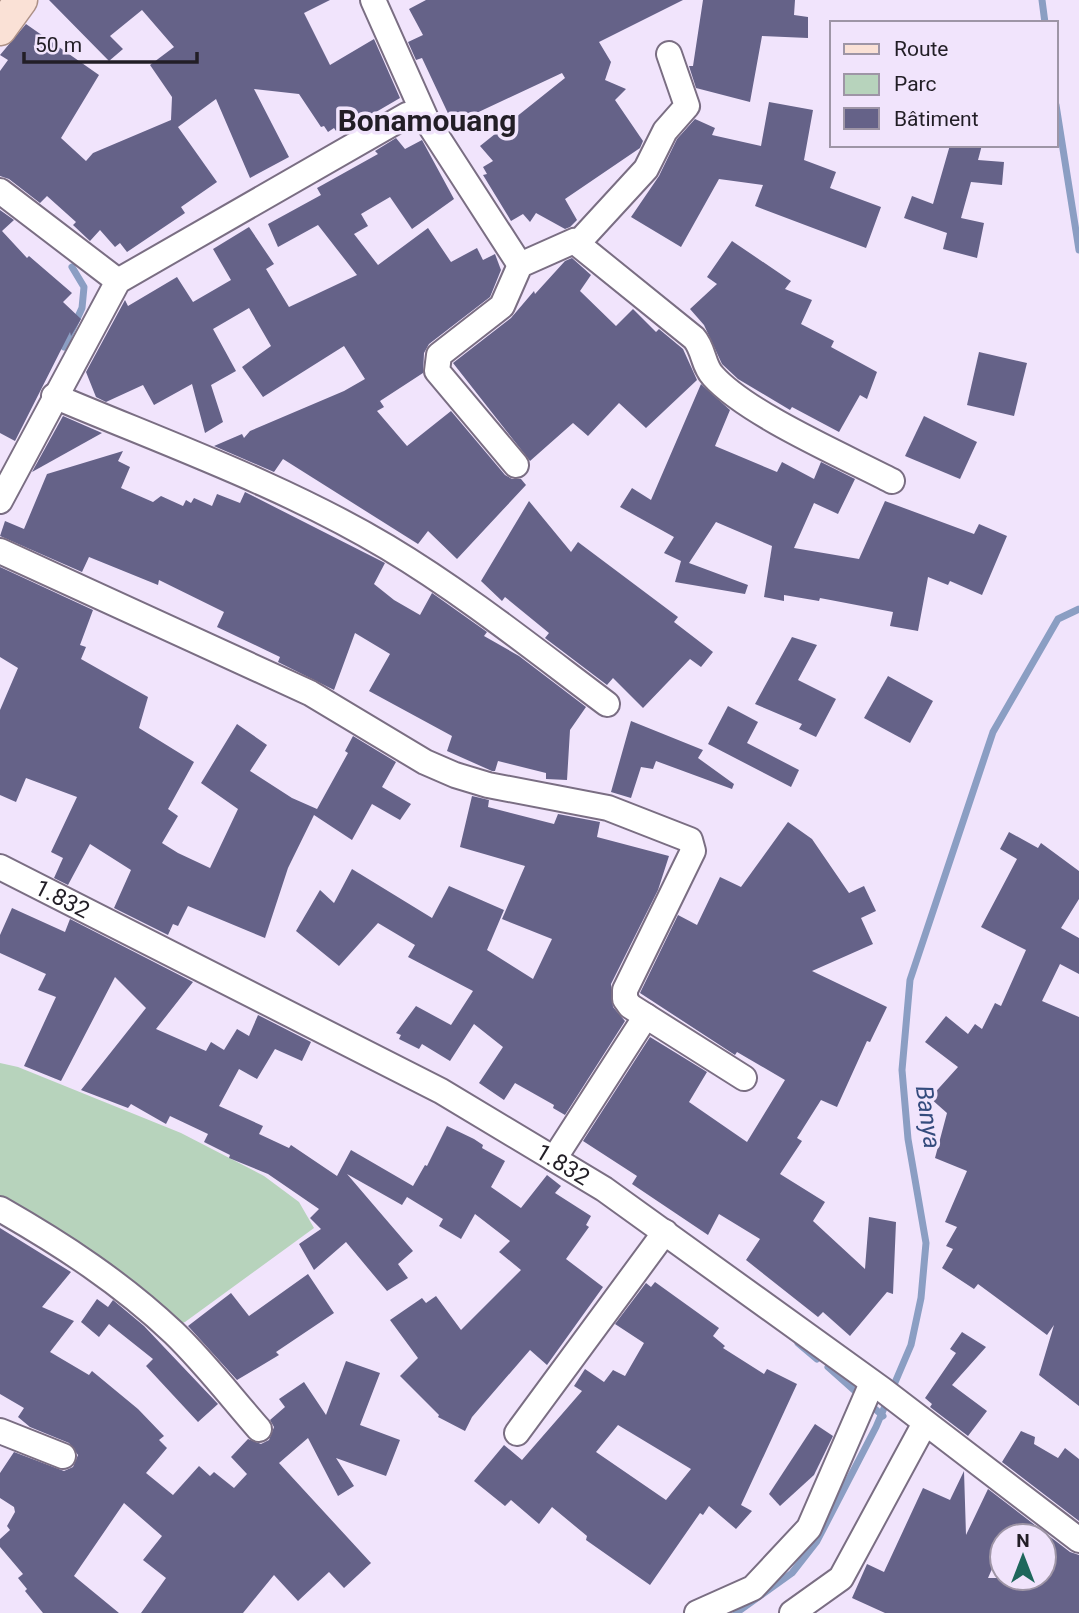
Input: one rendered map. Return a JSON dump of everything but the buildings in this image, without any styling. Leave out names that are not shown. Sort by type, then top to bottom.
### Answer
[{"type":"main road","points":[[0,29],[21,0]]},
{"type":"street","points":[[373,0],[426,121],[520,265]]},
{"type":"street","points":[[578,243],[646,169],[665,131],[687,106],[669,54]]},
{"type":"street","points":[[0,501],[118,281],[407,115],[415,114],[426,121]]},
{"type":"street","points":[[0,191],[118,281]]},
{"type":"street","points":[[516,465],[437,371],[436,364],[439,355],[502,306],[520,265],[568,243],[578,243],[694,338],[705,355],[710,374],[724,387],[752,406],[892,481]]},
{"type":"street","points":[[54,396],[310,506],[386,546],[460,594],[607,704]]},
{"type":"street","points":[[0,551],[310,693],[425,762],[455,775],[488,785],[608,808],[690,840],[693,851],[625,990],[625,999],[629,1006],[744,1078]]},
{"type":"street","name":"1.832","points":[[0,867],[441,1091],[604,1189],[878,1387],[1079,1539]]},
{"type":"street","points":[[554,1159],[646,1016]]},
{"type":"street","points":[[0,1209],[96,1268],[136,1300],[176,1335],[259,1429]]},
{"type":"street","points":[[517,1433],[665,1232]]},
{"type":"street","points":[[697,1613],[753,1588],[809,1528],[878,1387]]},
{"type":"street","points":[[792,1613],[841,1578],[916,1416]]},
{"type":"street","points":[[0,1431],[63,1456]]},
{"type":"green space","points":[[0,1063],[18,1067],[181,1133],[264,1176],[299,1202],[314,1228],[185,1322],[176,1325],[73,1239],[0,1199]]},
{"type":"waterway","points":[[1042,0],[1045,21]]},
{"type":"waterway","points":[[1058,118],[1079,250]]},
{"type":"waterway","points":[[64,347],[82,308],[84,287],[72,267]]},
{"type":"waterway","name":"Banya","points":[[736,1613],[792,1573],[817,1541],[876,1427],[911,1345],[921,1298],[926,1243],[908,1139],[902,1070],[910,980],[993,732],[1058,619],[1079,609]]},
{"type":"waterway","points":[[798,1343],[817,1359]]},
{"type":"waterway","points":[[828,1367],[883,1416]]},
{"type":"district","name":"Bonamouang","points":[[427,121]]}]
